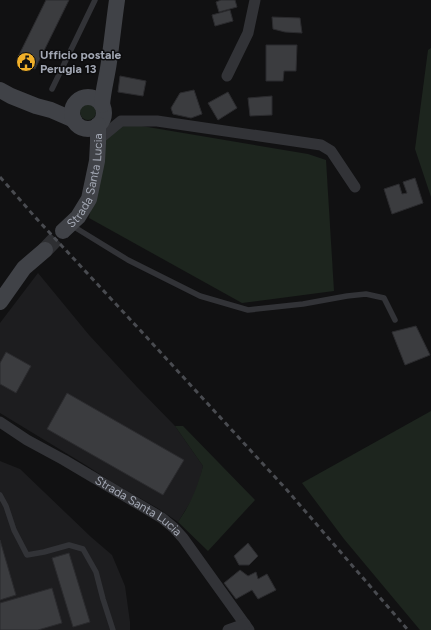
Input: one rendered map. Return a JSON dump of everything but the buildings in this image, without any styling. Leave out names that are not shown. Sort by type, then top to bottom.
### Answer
[{"type":"street","points":[[102,105],[102,93],[112,45],[117,0]]},
{"type":"street","points":[[227,76],[248,33],[255,0]]},
{"type":"street","points":[[87,97],[95,91],[107,73]]},
{"type":"street","points":[[0,90],[36,106],[51,110],[74,113]]},
{"type":"street","points":[[102,105],[92,97],[79,99],[74,113],[77,124],[85,128],[94,127],[98,132],[121,121],[157,121],[321,145],[330,151],[355,187]]},
{"type":"street","name":"Strada Santa Lucia","points":[[67,228],[78,217],[89,198],[96,161],[98,132],[103,118],[104,109],[102,105]]},
{"type":"street","points":[[0,302],[24,268],[45,250]]},
{"type":"street","name":"Strada Santa Lucia","points":[[0,422],[27,440],[162,518],[174,528],[183,538],[247,627],[228,630]]},
{"type":"lane","points":[[52,89],[95,0]]},
{"type":"lane","points":[[67,228],[200,296],[248,310],[303,304],[366,294],[384,298],[395,320]]},
{"type":"lane","points":[[0,495],[6,506],[14,530],[27,555],[69,545],[83,549],[96,572],[113,630]]},
{"type":"shaded area","points":[[431,48],[431,197],[415,149],[428,50]]},
{"type":"shaded area","points":[[88,104],[94,106],[96,112],[94,118],[88,120],[82,118],[80,112],[82,106]]},
{"type":"shaded area","points":[[124,123],[308,154],[326,160],[334,291],[242,303],[89,218],[106,139]]},
{"type":"shaded area","points":[[38,273],[89,335],[175,426],[203,466],[199,483],[193,498],[178,522],[0,413],[0,323]]},
{"type":"shaded area","points":[[431,411],[431,630],[420,630],[344,539],[302,483]]},
{"type":"shaded area","points":[[175,426],[183,426],[255,500],[208,551],[178,522],[193,496],[203,466]]},
{"type":"shaded area","points":[[0,461],[20,469],[112,555],[125,586],[130,630],[0,630]]},
{"type":"tunnel","points":[[45,250],[63,231]]},
{"type":"railway","points":[[0,177],[35,217],[286,489],[408,630]]},
{"type":"place","name":"Ufficio postale Perugia 13","points":[[26,62]]}]
